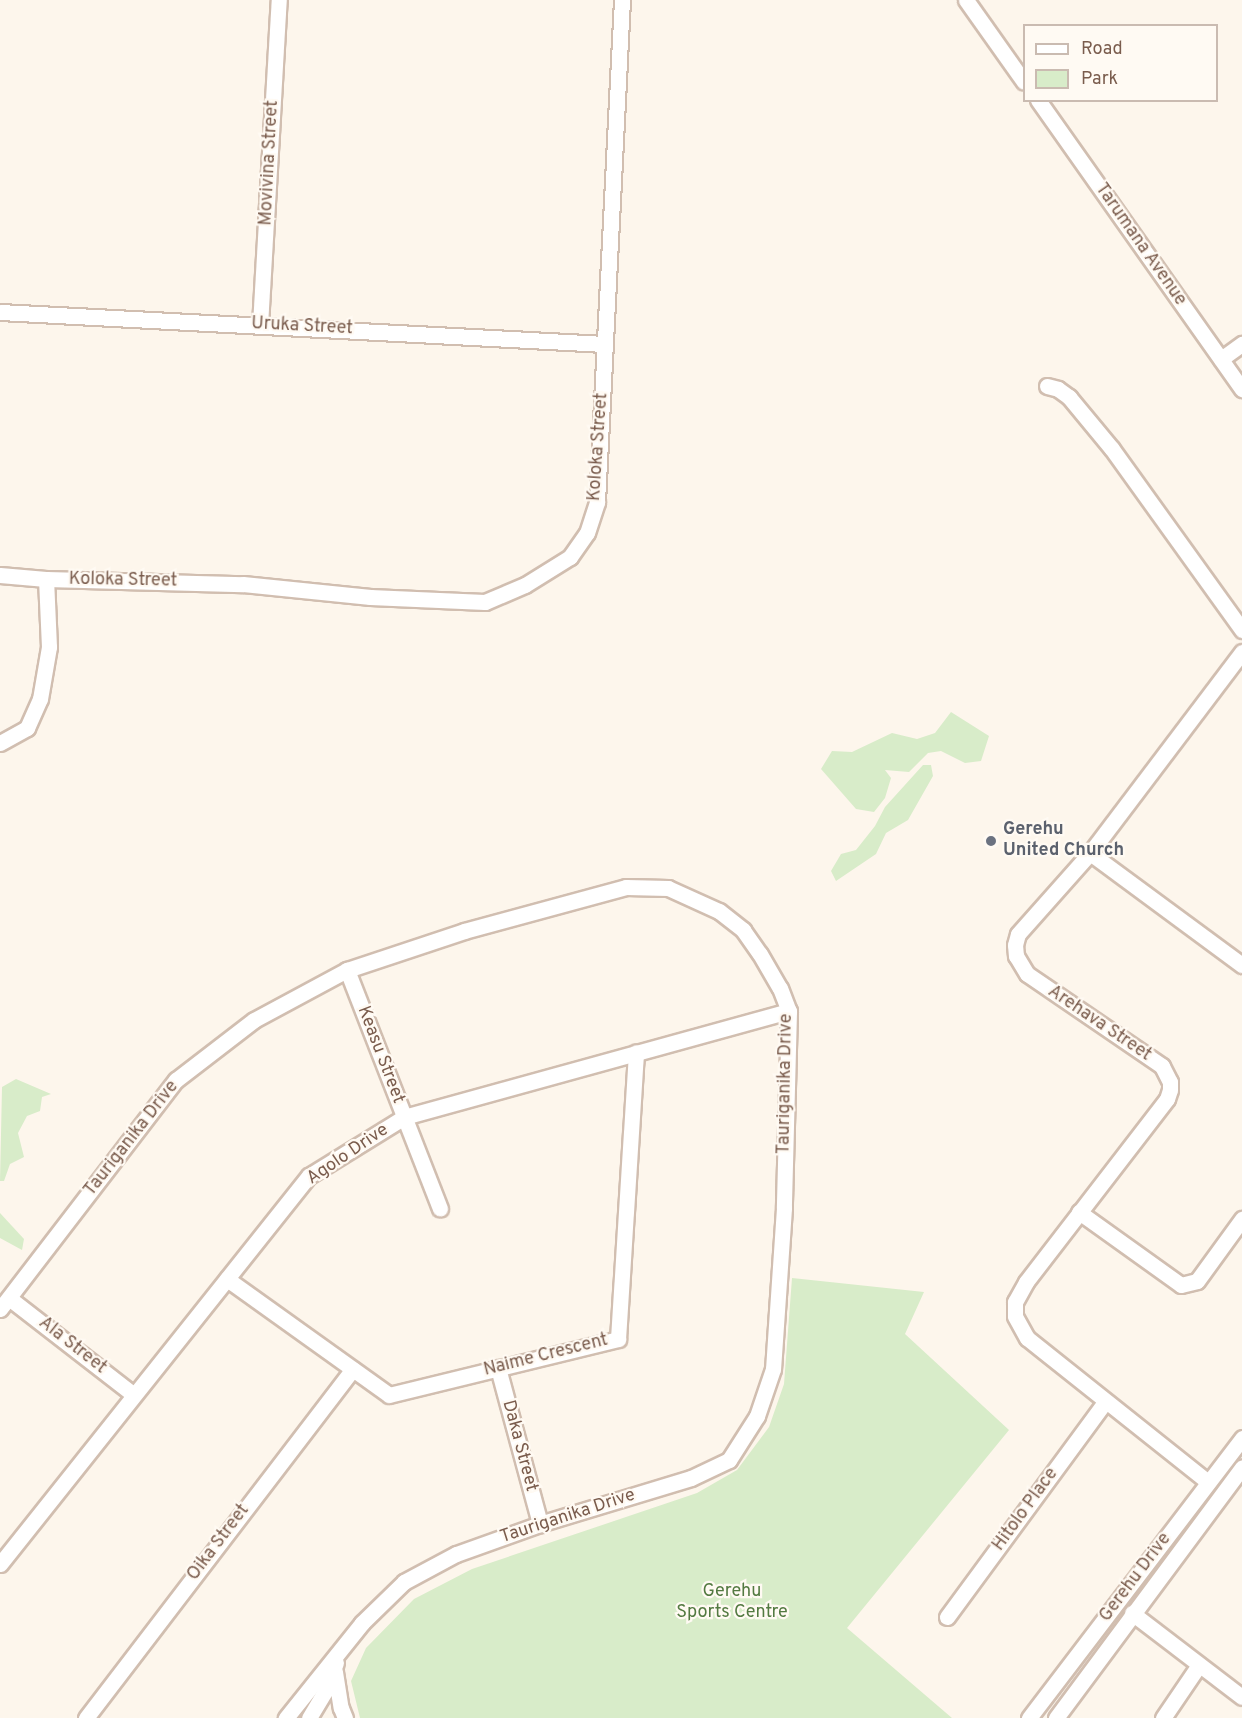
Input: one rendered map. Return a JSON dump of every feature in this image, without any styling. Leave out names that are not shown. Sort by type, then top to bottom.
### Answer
[{"type":"street","name":"Movivina Street","points":[[260,325],[279,0]]},
{"type":"street","name":"Koloka Street","points":[[0,575],[46,579],[243,584],[370,597],[485,602],[525,585],[570,557],[587,532],[597,502],[622,0]]},
{"type":"street","points":[[966,0],[1023,81]]},
{"type":"street","name":"Tarumana Avenue","points":[[1039,102],[1242,389]]},
{"type":"street","name":"Uruka Street","points":[[0,312],[604,344]]},
{"type":"street","points":[[1221,359],[1242,344]]},
{"type":"street","points":[[1047,386],[1058,389],[1069,397],[1105,440],[1242,630]]},
{"type":"street","points":[[0,742],[27,728],[40,699],[49,647],[46,579]]},
{"type":"street","name":"Arehava Street","points":[[1208,1482],[1105,1402],[1027,1338],[1019,1328],[1014,1309],[1026,1282],[1167,1099],[1170,1082],[1162,1066],[1027,974],[1016,956],[1018,934],[1090,854],[1242,652]]},
{"type":"street","points":[[1090,854],[1242,965]]},
{"type":"street","name":"Tauriganika Drive","points":[[4,1304],[176,1080],[254,1020],[347,970],[464,931],[626,887],[668,888],[719,911],[743,930],[780,988],[789,1011],[784,1208],[773,1369],[757,1416],[729,1460],[691,1478],[540,1524],[456,1554],[405,1582],[362,1623],[286,1718]]},
{"type":"street","name":"Keasu Street","points":[[347,970],[440,1208]]},
{"type":"street","name":"Agolo Drive","points":[[0,1564],[309,1176],[404,1116],[789,1011]]},
{"type":"street","name":"Naime Crescent","points":[[227,1279],[389,1395],[618,1339],[636,1053]]},
{"type":"street","points":[[1079,1212],[1181,1285],[1197,1281],[1242,1219]]},
{"type":"street","name":"Ala Street","points":[[4,1304],[134,1395]]},
{"type":"street","name":"Daka Street","points":[[498,1368],[540,1524]]},
{"type":"street","name":"Oika Street","points":[[86,1718],[353,1369]]},
{"type":"street","name":"Hitolo Place","points":[[947,1617],[1105,1402]]},
{"type":"street","name":"Gerehu Drive","points":[[1029,1718],[1242,1438]]},
{"type":"street","name":"Gerehu Drive","points":[[1056,1718],[1242,1468]]},
{"type":"street","points":[[1132,1613],[1242,1697]]},
{"type":"street","points":[[342,1649],[334,1673],[345,1718]]},
{"type":"street","name":"Tauriganika Drive","points":[[309,1718],[326,1690],[342,1649]]},
{"type":"street","points":[[1162,1718],[1199,1665]]},
{"type":"green space","points":[[951,712],[989,736],[981,761],[965,763],[941,751],[928,753],[909,772],[885,770],[891,778],[885,798],[874,812],[856,809],[821,769],[832,751],[852,752],[892,733],[917,739],[935,733]]},
{"type":"green space","points":[[923,765],[931,765],[933,776],[908,820],[886,833],[876,854],[836,881],[831,871],[841,854],[856,850],[875,826],[885,807]]},
{"type":"green space","points":[[16,1079],[51,1094],[42,1097],[40,1111],[27,1116],[18,1133],[24,1157],[10,1164],[4,1181],[0,1181],[2,1087]]},
{"type":"green space","points":[[0,1213],[24,1239],[22,1250],[0,1238]]},
{"type":"green space","name":"Gerehu Sports Centre","points":[[792,1278],[924,1292],[905,1334],[1009,1430],[847,1628],[952,1718],[360,1718],[351,1681],[366,1648],[414,1599],[472,1569],[697,1493],[737,1470],[769,1427],[784,1384]]},
{"type":"place","name":"Gerehu United Church","points":[[991,841]]}]
